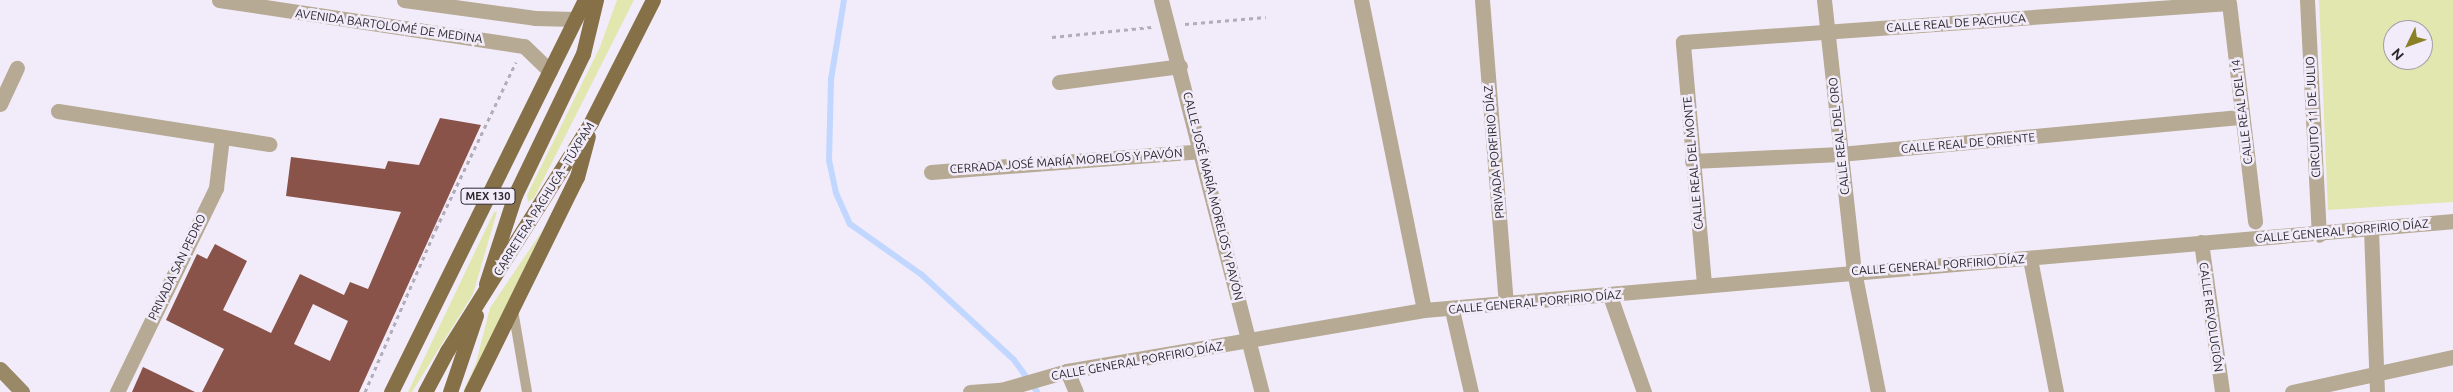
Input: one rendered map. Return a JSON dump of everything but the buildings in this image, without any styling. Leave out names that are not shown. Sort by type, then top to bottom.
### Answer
[{"type":"main road","name":"MEX 130","points":[[391,392],[585,0]]},
{"type":"main road","points":[[450,392],[464,359],[480,302],[515,194],[583,54],[596,0]]},
{"type":"main road","name":"CARRETERA PACHUCA - TÚXPAM","points":[[425,392],[591,122],[653,0]]},
{"type":"main road","points":[[470,392],[513,310],[577,177],[591,122]]},
{"type":"main road","points":[[0,369],[22,392]]},
{"type":"street","name":"AVENIDA BARTOLOMÉ DE MEDINA","points":[[219,0],[262,4],[524,46]]},
{"type":"street","points":[[404,0],[535,18],[575,19]]},
{"type":"street","name":"CALLE JOSÉ MARÍA MORELOS Y PAVÓN","points":[[1161,0],[1202,151],[1262,392]]},
{"type":"street","points":[[1361,0],[1424,310]]},
{"type":"street","name":"PRIVADA PORFIRIO DÍAZ","points":[[1482,0],[1506,303]]},
{"type":"street","name":"CALLE REAL DEL ORO","points":[[1824,0],[1854,271],[1878,392]]},
{"type":"street","name":"CIRCUITO 11 DE JULIO","points":[[2307,0],[2318,235]]},
{"type":"street","name":"CALLE REAL DE PACHUCA","points":[[1683,42],[2229,3]]},
{"type":"street","name":"CALLE REAL DEL 14","points":[[2229,3],[2255,221]]},
{"type":"street","name":"CALLE REAL DEL MONTE","points":[[1683,42],[1704,284]]},
{"type":"street","points":[[524,46],[550,71]]},
{"type":"street","points":[[1059,82],[1180,66]]},
{"type":"street","points":[[0,104],[18,68]]},
{"type":"street","points":[[58,111],[270,144]]},
{"type":"street","name":"CALLE REAL DE ORIENTE","points":[[1692,161],[1840,154],[2242,117]]},
{"type":"street","name":"PRIVADA SAN PEDRO","points":[[116,392],[216,188],[222,137]]},
{"type":"street","name":"CERRADA JOSÉ MARÍA MORELOS Y PAVÓN","points":[[931,172],[1202,151]]},
{"type":"street","name":"CALLE GENERAL PORFIRIO DÍAZ","points":[[970,392],[1001,390],[1060,373],[1249,342],[1424,310],[1452,310],[1506,303],[1610,296],[1704,284],[2030,259],[2201,242],[2318,235],[2453,221]]},
{"type":"street","points":[[2371,229],[2377,392]]},
{"type":"street","name":"CALLE REVOLUCIÓN","points":[[2201,242],[2222,392]]},
{"type":"street","points":[[2030,259],[2056,392]]},
{"type":"street","points":[[1610,296],[1644,392]]},
{"type":"street","points":[[1452,310],[1471,392]]},
{"type":"street","points":[[2292,392],[2376,372],[2453,357]]},
{"type":"street","points":[[1060,373],[1076,392]]},
{"type":"lane","points":[[513,310],[527,392]]},
{"type":"path","points":[[365,392],[436,229],[524,46]]},
{"type":"green space","points":[[617,0],[634,0],[534,198],[528,202],[527,195],[600,47]]},
{"type":"green space","points":[[2319,0],[2453,0],[2453,202],[2328,210]]},
{"type":"green space","points":[[494,212],[497,212],[473,294],[412,392],[408,392]]},
{"type":"green space","points":[[542,231],[466,392],[463,392],[476,363],[490,308]]},
{"type":"waterway","points":[[844,0],[831,79],[829,160],[836,193],[850,224],[922,275],[1014,360],[1037,392]]}]
